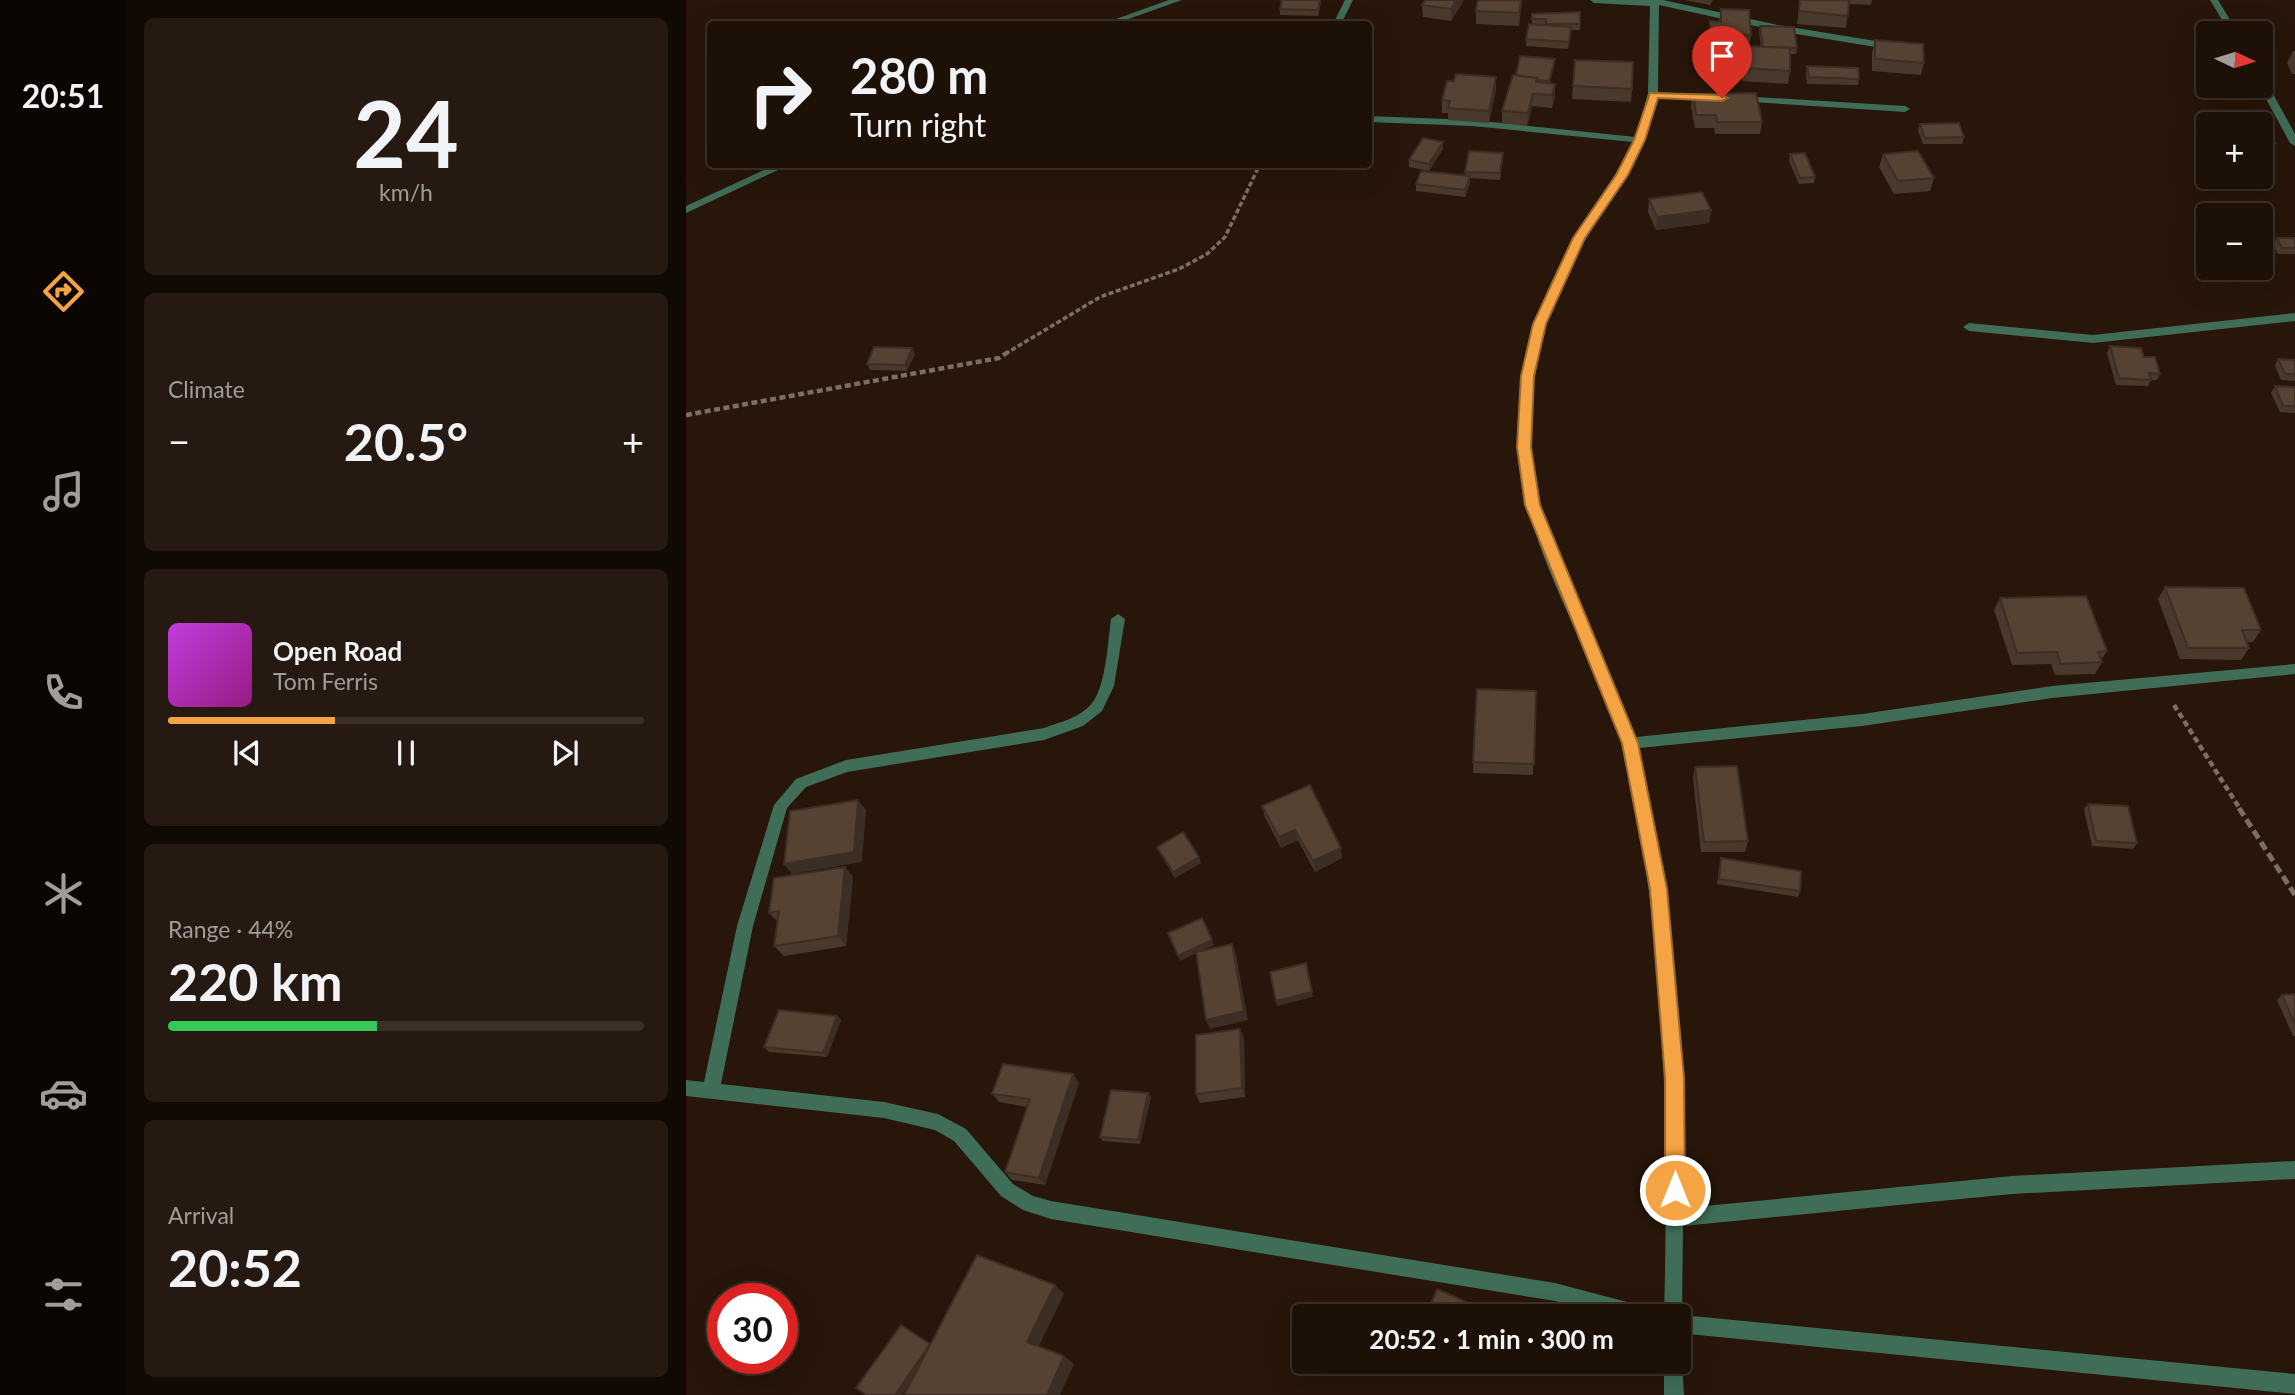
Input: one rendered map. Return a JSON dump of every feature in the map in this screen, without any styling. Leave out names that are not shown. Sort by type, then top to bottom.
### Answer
[{"type":"street","points":[[1116,21],[1178,0]]},
{"type":"street","points":[[1338,21],[1349,0]]},
{"type":"street","points":[[1594,0],[1655,2],[1778,28],[1888,47]]},
{"type":"street","points":[[2214,0],[2227,21]]},
{"type":"street","points":[[1655,2],[1654,95],[1640,140],[1622,175],[1579,238],[1539,324],[1527,376],[1524,447],[1532,505],[1630,743],[1658,889],[1674,1078],[1673,1304]]},
{"type":"street","points":[[1654,95],[1905,109]]},
{"type":"street","points":[[2270,98],[2295,143]]},
{"type":"street","points":[[1372,119],[1472,123],[1640,140]]},
{"type":"street","points":[[686,210],[777,168]]},
{"type":"street","points":[[1969,327],[2093,339],[2295,317]]},
{"type":"street","points":[[711,1089],[745,926],[781,805],[801,783],[846,766],[1044,734],[1078,722],[1097,707],[1107,686],[1118,619]]},
{"type":"street","points":[[1630,743],[1862,720],[2052,692],[2159,680],[2295,669]]},
{"type":"street","points":[[686,1088],[884,1110],[938,1122],[960,1135],[1007,1190],[1029,1203],[1051,1210],[1555,1292],[1600,1304]]},
{"type":"street","points":[[1675,1218],[2012,1185],[2295,1170]]},
{"type":"street","points":[[1691,1325],[2295,1384]]},
{"type":"street","points":[[1673,1374],[1674,1395]]},
{"type":"path","points":[[686,415],[999,358],[1100,297],[1179,269],[1208,254],[1225,237],[1258,168]]},
{"type":"path","points":[[2159,680],[2295,895]]},
{"type":"building","points":[[1282,0],[1320,0],[1318,10],[1280,9]]},
{"type":"building","points":[[1425,0],[1456,0],[1451,9],[1422,5]]},
{"type":"building","points":[[1478,0],[1521,0],[1519,13],[1476,11]]},
{"type":"building","points":[[1800,0],[1849,0],[1848,16],[1799,11]]},
{"type":"building","points":[[1721,9],[1749,10],[1751,35],[1710,33],[1710,21],[1721,22]]},
{"type":"building","points":[[1580,12],[1580,24],[1546,24],[1546,19],[1532,19],[1532,14]]},
{"type":"building","points":[[1529,24],[1571,27],[1569,42],[1526,39]]},
{"type":"building","points":[[1760,26],[1794,27],[1797,48],[1763,47]]},
{"type":"building","points":[[1875,40],[1923,44],[1924,63],[1875,59]]},
{"type":"building","points":[[1744,46],[1790,48],[1790,71],[1744,68]]},
{"type":"building","points":[[1520,56],[1555,59],[1549,81],[1516,76]]},
{"type":"building","points":[[1575,60],[1633,62],[1632,89],[1573,86]]},
{"type":"building","points":[[1807,66],[1858,68],[1859,79],[1809,77]]},
{"type":"building","points":[[1456,74],[1496,77],[1489,111],[1448,108],[1450,101],[1442,100],[1447,81],[1454,81]]},
{"type":"building","points":[[1513,75],[1555,84],[1552,95],[1533,94],[1528,113],[1502,111]]},
{"type":"building","points":[[1756,93],[1762,122],[1717,122],[1716,115],[1696,115],[1693,94]]},
{"type":"building","points":[[1959,123],[1964,137],[1925,138],[1920,124]]},
{"type":"building","points":[[1423,138],[1443,142],[1429,164],[1409,160]]},
{"type":"building","points":[[1469,151],[1503,153],[1500,173],[1465,172]]},
{"type":"building","points":[[1918,151],[1934,178],[1898,181],[1883,154]]},
{"type":"building","points":[[1805,153],[1815,177],[1800,178],[1790,154]]},
{"type":"building","points":[[1421,171],[1470,176],[1465,190],[1416,184]]},
{"type":"building","points":[[1702,192],[1711,210],[1657,217],[1649,199]]},
{"type":"building","points":[[2277,238],[2295,238],[2295,248],[2282,248]]},
{"type":"building","points":[[2110,346],[2141,348],[2144,357],[2155,357],[2160,374],[2149,373],[2151,380],[2119,378]]},
{"type":"building","points":[[874,347],[912,348],[905,365],[867,364]]},
{"type":"building","points":[[2278,359],[2295,360],[2295,374],[2285,374]]},
{"type":"building","points":[[2275,386],[2295,387],[2295,406],[2283,406]]},
{"type":"building","points":[[2165,587],[2244,588],[2261,630],[2242,630],[2249,648],[2188,648]]},
{"type":"building","points":[[2086,596],[2107,651],[2098,652],[2102,662],[2061,664],[2057,652],[2017,653],[2000,598]]},
{"type":"building","points":[[1477,689],[1536,691],[1534,764],[1473,762]]},
{"type":"building","points":[[1737,766],[1748,841],[1704,842],[1695,767]]},
{"type":"building","points":[[1310,785],[1341,848],[1313,861],[1295,830],[1279,837],[1262,806]]},
{"type":"building","points":[[858,800],[854,852],[784,864],[790,811]]},
{"type":"building","points":[[2088,804],[2128,806],[2137,843],[2096,841]]},
{"type":"building","points":[[1183,832],[1199,857],[1173,872],[1157,847]]},
{"type":"building","points":[[1721,858],[1801,871],[1800,891],[1719,879]]},
{"type":"building","points":[[845,867],[838,936],[774,946],[779,911],[769,913],[774,878]]},
{"type":"building","points":[[1202,918],[1212,940],[1178,956],[1168,933]]},
{"type":"building","points":[[1232,944],[1244,1011],[1206,1020],[1196,952]]},
{"type":"building","points":[[1306,963],[1312,992],[1276,1001],[1270,972]]},
{"type":"building","points":[[2295,994],[2295,1024],[2282,995]]},
{"type":"building","points":[[779,1010],[837,1016],[823,1053],[764,1047]]},
{"type":"building","points":[[1240,1029],[1242,1088],[1196,1094],[1196,1035]]},
{"type":"building","points":[[1003,1064],[1073,1074],[1039,1178],[1005,1172],[1030,1099],[992,1094]]},
{"type":"building","points":[[1111,1090],[1148,1093],[1138,1140],[1100,1137]]},
{"type":"building","points":[[977,1255],[1055,1285],[1027,1342],[1064,1356],[1047,1395],[904,1395]]},
{"type":"building","points":[[1437,1289],[1469,1303],[1469,1304],[1431,1304]]},
{"type":"building","points":[[901,1325],[930,1344],[895,1395],[867,1395],[856,1388]]},
{"type":"route","points":[[1675,1190],[1674,1078],[1658,889],[1630,743],[1532,505],[1524,447],[1527,376],[1539,324],[1559,278],[1579,238],[1622,175],[1640,140],[1654,95],[1722,98]]}]
